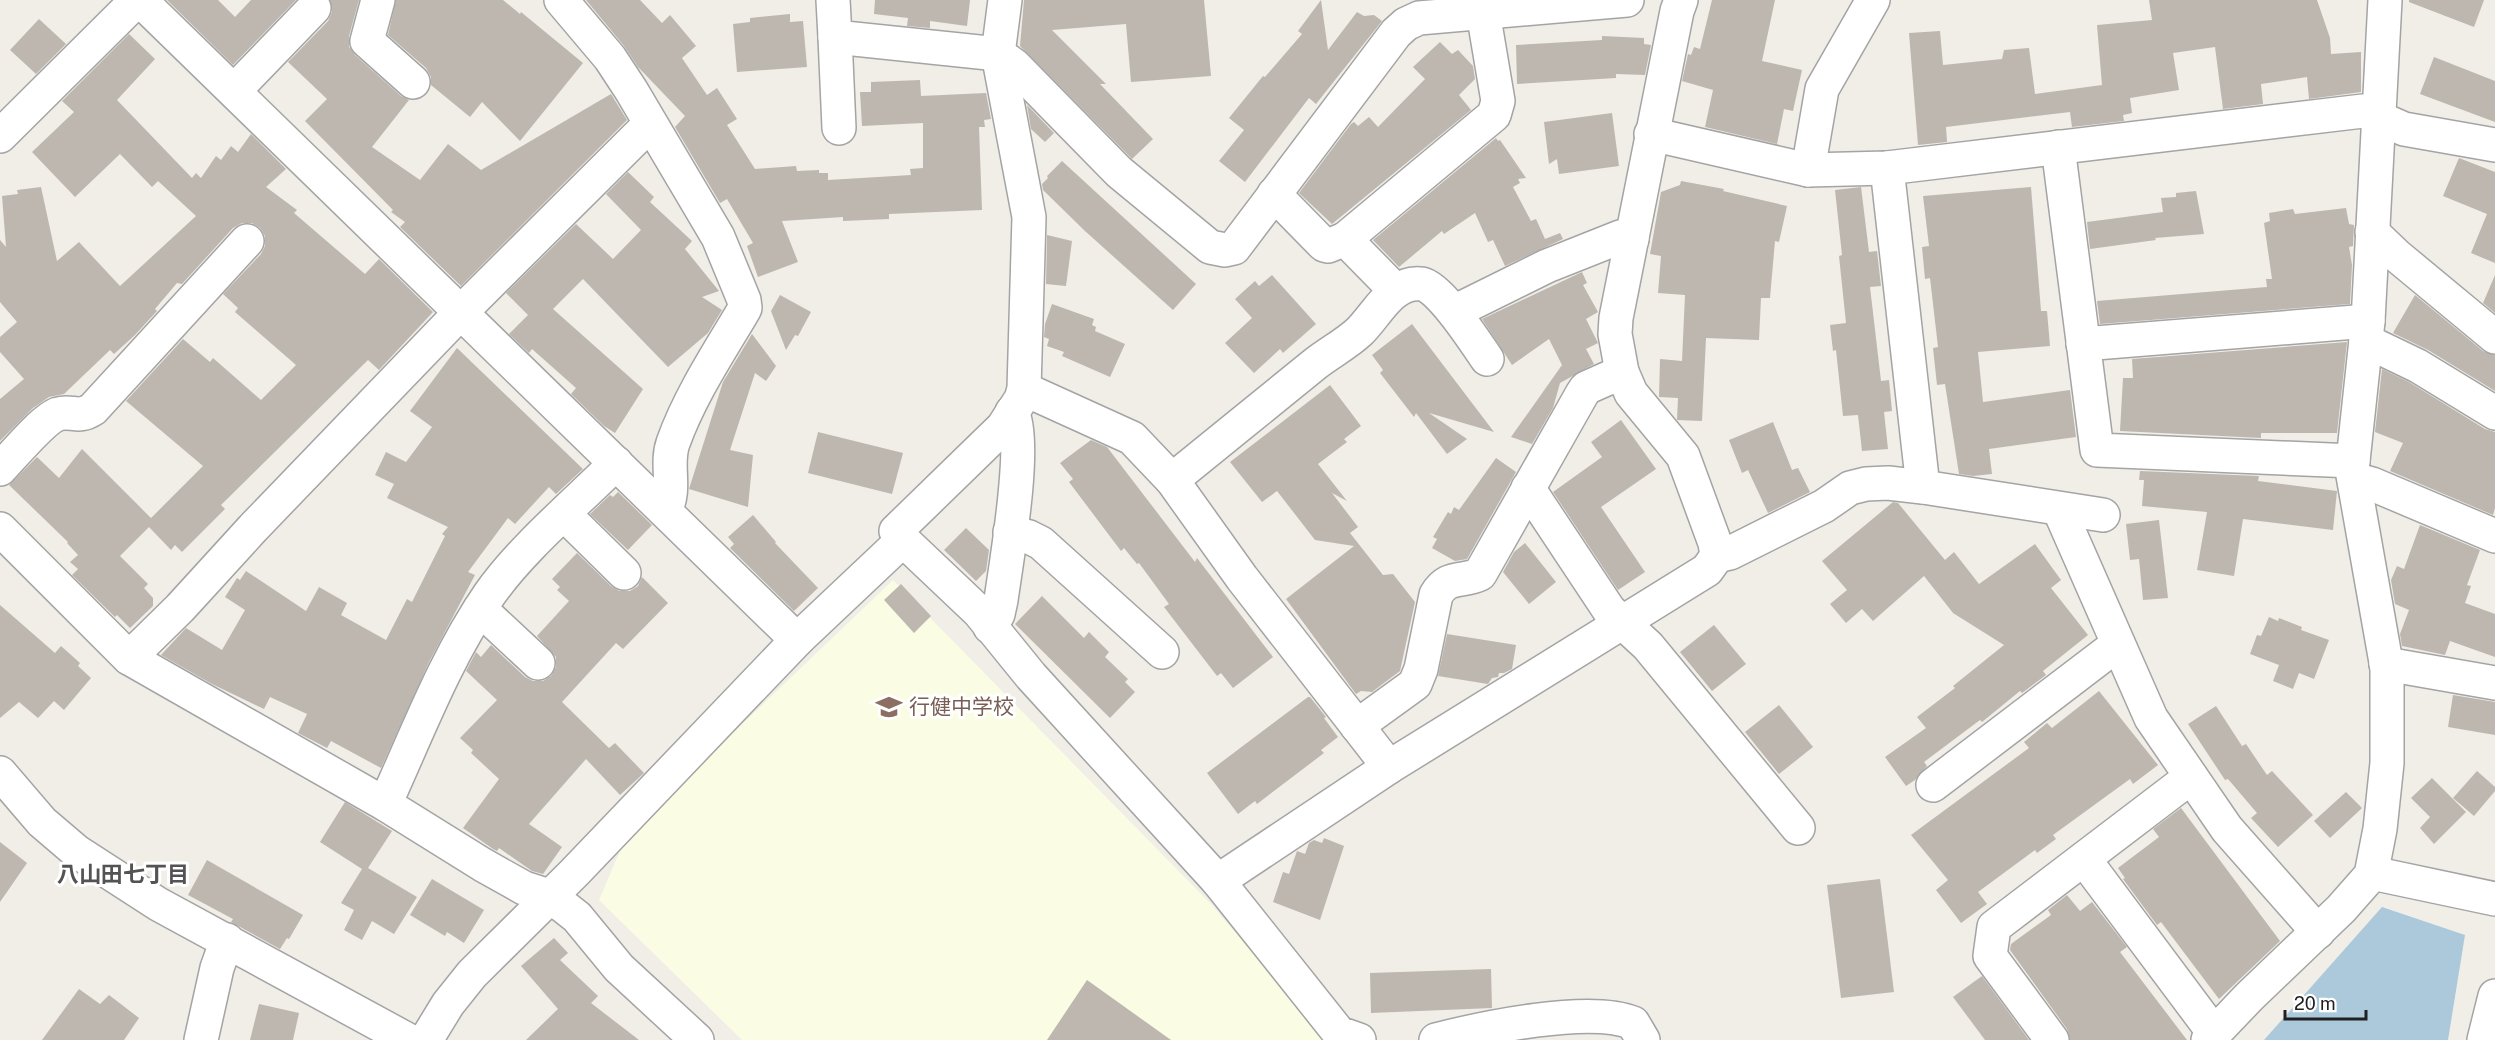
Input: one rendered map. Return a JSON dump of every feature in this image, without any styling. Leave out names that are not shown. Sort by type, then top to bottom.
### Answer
[{"type":"street","points":[[0,136],[138,0],[797,640]]},
{"type":"street","points":[[378,0],[367,41],[413,82]]},
{"type":"street","points":[[561,0],[610,58],[718,237],[744,300],[745,308],[692,402],[673,443],[672,498],[665,511]]},
{"type":"street","points":[[833,0],[839,128]]},
{"type":"street","points":[[990,627],[998,614],[1001,600],[1010,532],[1018,436],[1017,420],[1029,217],[998,54],[1005,0]]},
{"type":"street","points":[[835,37],[998,54],[1014,66],[1119,172],[1210,247],[1225,250],[1234,248],[1396,33],[1406,24],[1419,18],[1627,0]]},
{"type":"street","points":[[1218,881],[1389,766],[1707,570],[1716,556],[1715,543],[1683,456],[1631,393],[1622,372],[1615,334],[1616,318],[1651,134],[1677,11],[1682,0]]},
{"type":"street","points":[[1808,170],[1822,89],[1874,0]]},
{"type":"street","points":[[2084,859],[2211,1037],[2341,909],[2372,873],[2387,763],[2386,664],[2354,472],[2367,331],[2385,0]]},
{"type":"street","points":[[234,91],[314,8]]},
{"type":"street","points":[[1274,194],[1328,246],[1345,239],[1494,115],[1498,101],[1483,12]]},
{"type":"street","points":[[1651,134],[1808,170],[1887,168],[2362,111],[2404,129],[2495,144]]},
{"type":"street","points":[[129,658],[180,608],[262,519],[461,312],[650,124]]},
{"type":"street","points":[[2058,147],[2097,450],[2354,472],[2365,482],[2495,536]]},
{"type":"street","points":[[1887,168],[1923,487]]},
{"type":"street","points":[[2372,232],[2396,255],[2495,337]]},
{"type":"street","points":[[1454,312],[1547,266],[1620,237],[1632,239]]},
{"type":"street","points":[[1345,239],[1396,291]]},
{"type":"street","points":[[0,469],[47,421],[57,414],[81,416],[93,409],[247,241]]},
{"type":"street","points":[[1172,480],[1324,357],[1359,333],[1396,291],[1406,286],[1421,284],[1428,287],[1454,312],[1487,359]]},
{"type":"street","points":[[2083,344],[2367,331],[2418,366],[2495,413]]},
{"type":"street","points":[[1357,726],[1415,684],[1421,669],[1436,595],[1440,587],[1449,580],[1473,578],[1480,574],[1586,388],[1622,372]]},
{"type":"street","points":[[1018,401],[1132,438],[1172,480],[1242,578],[1389,766]]},
{"type":"street","points":[[1018,401],[1004,427],[896,531],[979,612],[1031,676],[1218,881],[1339,1033],[1359,1040]]},
{"type":"street","points":[[385,804],[447,669],[480,609],[505,575],[616,463]]},
{"type":"street","points":[[1716,556],[1730,554],[1824,506],[1856,485],[1888,483],[1923,487],[2103,515]]},
{"type":"street","points":[[1528,488],[1609,610],[1648,646],[1798,828]]},
{"type":"street","points":[[2059,509],[2145,708],[2227,830],[2318,932]]},
{"type":"street","points":[[564,514],[624,573]]},
{"type":"street","points":[[0,529],[129,658],[385,804],[524,888],[549,896],[577,917],[619,969],[697,1040]]},
{"type":"street","points":[[1010,532],[1041,543],[1162,652]]},
{"type":"street","points":[[426,1040],[448,1004],[472,974],[574,873],[797,640],[903,540]]},
{"type":"street","points":[[480,609],[538,663]]},
{"type":"street","points":[[1933,785],[2118,644]]},
{"type":"street","points":[[2386,664],[2495,683]]},
{"type":"street","points":[[0,773],[42,822],[75,851],[158,903],[408,1040]]},
{"type":"street","points":[[2052,1040],[1990,956],[1994,927],[2191,777]]},
{"type":"street","points":[[2372,873],[2495,899]]},
{"type":"street","points":[[201,1040],[217,968],[227,940]]},
{"type":"street","points":[[2484,1040],[2495,996]]},
{"type":"street","points":[[1436,1040],[1519,1023],[1599,1016],[1614,1017],[1633,1023],[1643,1040]]},
{"type":"shaded area","name":"行健中学校","points":[[893,580],[1212,905],[1326,1040],[742,1040],[599,900],[627,834]]},
{"type":"water","points":[[2382,907],[2465,935],[2448,1040],[2264,1040]]},
{"type":"building","points":[[167,0],[218,0],[235,17],[251,0],[296,0],[233,65]]},
{"type":"building","points":[[330,0],[359,0],[349,36],[349,47],[401,96],[409,100],[372,147],[420,180],[448,144],[481,170],[611,94],[627,120],[461,286],[400,227],[405,222],[391,212],[393,210],[305,121],[327,99],[288,62],[328,21],[332,12]]},
{"type":"building","points":[[396,0],[503,0],[583,63],[520,141],[482,102],[470,117],[431,85],[431,77],[426,68],[388,35]]},
{"type":"building","points":[[586,0],[640,0],[662,23],[670,15],[696,46],[682,58],[707,95],[717,88],[737,119],[727,125],[755,169],[796,166],[797,171],[819,170],[819,173],[828,173],[828,180],[911,175],[910,169],[923,168],[923,123],[862,126],[860,92],[871,92],[871,82],[920,80],[921,96],[986,93],[991,119],[984,120],[985,127],[979,127],[982,210],[889,214],[889,219],[843,221],[843,217],[782,221],[798,262],[758,277],[747,246],[753,243],[727,199],[720,203],[675,127],[685,116],[638,67],[624,46]]},
{"type":"building","points":[[875,0],[970,0],[967,26],[930,21],[930,28],[907,26],[908,18],[874,14]]},
{"type":"building","points":[[1024,0],[1204,0],[1211,76],[1131,82],[1126,24],[1052,30],[1106,84],[1100,84],[1153,139],[1132,159],[1020,46]]},
{"type":"building","points":[[1321,0],[1328,50],[1357,12],[1364,16],[1374,15],[1382,21],[1316,104],[1309,98],[1245,182],[1219,161],[1244,130],[1229,118],[1263,76],[1265,77],[1302,34],[1298,31]]},
{"type":"building","points":[[1712,0],[1775,0],[1762,61],[1802,70],[1793,111],[1784,109],[1777,144],[1705,127],[1713,90],[1682,81],[1688,54],[1691,55],[1694,47],[1700,49]]},
{"type":"building","points":[[2149,0],[2317,0],[2330,38],[2331,54],[2361,52],[2361,92],[2309,99],[2307,77],[2261,84],[2263,104],[2223,109],[2215,47],[2173,53],[2179,90],[2130,98],[2132,113],[2123,115],[2124,121],[2072,127],[2070,112],[1946,127],[1947,142],[1918,145],[1909,33],[1940,31],[1943,65],[2002,59],[2004,50],[2029,48],[2035,94],[2102,85],[2097,25],[2152,20]]},
{"type":"building","points":[[2409,0],[2484,0],[2474,27],[2409,2]]},
{"type":"building","points":[[790,14],[790,22],[803,21],[807,67],[737,72],[733,24],[750,22],[750,18]]},
{"type":"building","points":[[39,19],[66,44],[36,74],[10,50]]},
{"type":"building","points":[[129,34],[155,59],[117,100],[192,178],[196,173],[201,178],[216,156],[221,160],[231,146],[238,152],[251,134],[286,169],[266,187],[297,210],[294,213],[365,274],[379,259],[433,312],[379,370],[368,360],[221,505],[225,509],[182,552],[175,545],[171,550],[149,527],[120,556],[148,584],[144,588],[153,598],[153,606],[130,628],[117,615],[115,617],[72,575],[78,569],[70,562],[78,555],[68,542],[9,485],[37,457],[59,478],[82,449],[151,518],[203,466],[126,401],[183,339],[210,362],[213,358],[261,400],[296,365],[235,312],[238,308],[223,294],[261,254],[265,246],[265,236],[260,228],[252,223],[242,223],[233,228],[182,284],[177,283],[155,309],[157,311],[114,354],[110,350],[64,394],[49,397],[33,408],[0,441],[0,399],[24,379],[0,352],[0,337],[17,322],[0,302],[0,240],[6,247],[2,196],[18,194],[17,190],[41,187],[57,261],[79,242],[120,286],[196,216],[158,181],[152,187],[120,154],[75,197],[32,152],[74,112],[62,101]]},
{"type":"building","points":[[1602,36],[1644,38],[1644,44],[1651,45],[1645,75],[1616,74],[1616,78],[1517,84],[1516,45],[1602,40]]},
{"type":"building","points":[[1440,42],[1452,54],[1458,50],[1473,66],[1475,79],[1459,95],[1471,110],[1332,224],[1299,193],[1351,124],[1354,122],[1358,126],[1369,117],[1378,127],[1425,79],[1413,67]]},
{"type":"building","points":[[2434,57],[2495,81],[2495,122],[2420,94]]},
{"type":"building","points":[[1027,105],[1054,133],[1045,142],[1031,129]]},
{"type":"building","points":[[1612,113],[1619,166],[1559,174],[1557,159],[1549,164],[1544,122]]},
{"type":"building","points":[[1496,138],[1500,140],[1526,178],[1518,179],[1520,183],[1513,187],[1531,221],[1536,219],[1545,239],[1560,233],[1563,239],[1505,266],[1493,240],[1488,242],[1475,213],[1444,234],[1442,231],[1399,267],[1373,240]]},
{"type":"building","points":[[2459,158],[2495,172],[2495,263],[2471,253],[2487,214],[2443,196]]},
{"type":"building","points":[[1062,161],[1196,284],[1173,310],[1043,190],[1042,184],[1048,178],[1047,176]]},
{"type":"building","points":[[628,172],[654,197],[650,202],[692,241],[685,249],[719,291],[702,297],[722,310],[708,333],[668,367],[583,279],[553,309],[643,389],[615,433],[604,426],[571,394],[576,388],[532,349],[529,353],[509,334],[528,315],[506,293],[576,224],[613,259],[641,230],[606,194]]},
{"type":"building","points":[[1681,181],[1724,189],[1723,191],[1787,206],[1779,242],[1775,241],[1770,298],[1761,298],[1759,340],[1706,338],[1702,421],[1677,420],[1678,398],[1659,397],[1660,359],[1682,361],[1685,295],[1658,293],[1661,256],[1650,254],[1661,192],[1680,185]]},
{"type":"building","points":[[1861,187],[1869,252],[1877,251],[1881,286],[1870,287],[1881,381],[1889,380],[1892,411],[1884,412],[1888,449],[1862,451],[1858,415],[1843,416],[1836,350],[1833,351],[1830,325],[1846,323],[1835,190]]},
{"type":"building","points":[[2031,187],[2041,311],[2047,311],[2050,346],[1978,352],[1983,402],[2070,390],[2076,437],[1989,449],[1992,474],[1973,476],[1959,474],[1945,384],[1937,385],[1933,348],[1938,347],[1930,278],[1925,279],[1922,247],[1929,246],[1923,196]]},
{"type":"building","points":[[2196,191],[2204,234],[2155,238],[2156,240],[2090,249],[2087,222],[2163,212],[2161,198],[2176,197],[2176,193]]},
{"type":"building","points":[[2346,208],[2349,224],[2354,225],[2353,246],[2349,247],[2352,265],[2350,304],[2100,324],[2097,301],[2267,287],[2266,279],[2272,279],[2264,223],[2270,221],[2269,213],[2293,209],[2295,214]]},
{"type":"building","points":[[1047,235],[1072,241],[1066,286],[1046,284]]},
{"type":"building","points":[[1582,272],[1587,283],[1583,285],[1598,312],[1586,319],[1598,343],[1586,349],[1594,364],[1560,383],[1553,408],[1532,444],[1511,437],[1562,365],[1549,339],[1512,365],[1482,319]]},
{"type":"building","points":[[1272,275],[1316,324],[1283,353],[1280,349],[1254,373],[1225,343],[1252,318],[1235,299],[1255,281],[1259,286]]},
{"type":"building","points":[[2495,275],[2495,313],[2483,303]]},
{"type":"building","points":[[780,295],[811,312],[798,336],[795,335],[786,350],[771,311]]},
{"type":"building","points":[[2415,295],[2483,351],[2495,355],[2495,391],[2428,350],[2393,333]]},
{"type":"building","points":[[1052,304],[1094,319],[1092,325],[1096,327],[1095,331],[1125,344],[1110,377],[1062,356],[1064,352],[1047,346],[1049,339],[1044,337],[1045,324]]},
{"type":"building","points":[[1412,324],[1494,432],[1429,413],[1467,439],[1447,454],[1416,413],[1414,417],[1380,373],[1383,370],[1372,355]]},
{"type":"building","points":[[752,334],[776,366],[766,381],[755,373],[730,450],[753,455],[748,507],[689,489],[723,382]]},
{"type":"building","points":[[2347,342],[2337,433],[2261,433],[2261,438],[2120,431],[2123,378],[2133,378],[2132,359]]},
{"type":"building","points":[[457,348],[583,469],[556,494],[549,487],[515,524],[508,518],[468,572],[475,575],[429,662],[381,768],[331,741],[327,748],[298,733],[307,714],[270,697],[264,709],[212,684],[161,655],[186,628],[222,650],[245,610],[225,597],[237,578],[240,580],[246,571],[306,611],[319,587],[347,603],[341,615],[386,640],[407,599],[412,602],[445,536],[442,534],[448,527],[387,498],[394,484],[375,475],[386,452],[406,462],[432,427],[410,411]]},
{"type":"building","points":[[2382,369],[2409,382],[2485,429],[2495,432],[2495,508],[2493,515],[2390,471],[2403,443],[2375,432]]},
{"type":"building","points":[[1330,385],[1361,426],[1344,439],[1347,442],[1318,464],[1347,501],[1332,493],[1358,527],[1350,533],[1383,575],[1393,574],[1415,602],[1400,671],[1372,692],[1361,691],[1356,694],[1286,599],[1354,546],[1315,540],[1277,491],[1262,502],[1230,462]]},
{"type":"building","points":[[1621,420],[1656,469],[1601,507],[1645,572],[1618,590],[1553,492],[1602,457],[1591,442]]},
{"type":"building","points":[[1773,422],[1792,470],[1798,468],[1810,492],[1768,513],[1748,470],[1742,473],[1729,440]]},
{"type":"building","points":[[818,432],[903,453],[892,494],[808,473]]},
{"type":"building","points":[[1091,440],[1107,447],[1195,562],[1197,558],[1273,657],[1233,688],[1221,673],[1217,676],[1164,607],[1169,604],[1139,563],[1137,564],[1124,548],[1121,551],[1069,482],[1073,479],[1060,463]]},
{"type":"building","points":[[1496,458],[1516,472],[1467,559],[1455,561],[1432,548],[1437,539],[1433,537],[1448,512],[1451,514],[1454,507],[1459,510]]},
{"type":"building","points":[[2140,471],[2259,476],[2258,481],[2337,491],[2333,530],[2243,519],[2234,576],[2197,570],[2207,512],[2142,506],[2144,480],[2139,480]]},
{"type":"building","points":[[618,492],[652,525],[628,550],[590,514],[610,495],[613,497]]},
{"type":"building","points":[[1893,502],[1898,503],[1945,560],[1954,552],[1979,584],[2035,544],[2061,580],[2051,588],[2088,635],[2043,671],[2046,675],[2022,693],[2020,691],[1982,722],[1980,720],[1924,762],[1927,766],[1915,780],[1906,786],[1885,757],[1926,728],[1917,717],[1955,688],[1953,686],[2004,645],[1953,613],[1924,576],[1873,621],[1862,609],[1846,623],[1830,604],[1847,590],[1822,561]]},
{"type":"building","points":[[753,515],[775,543],[818,588],[794,611],[730,548],[734,544],[728,537]]},
{"type":"building","points":[[2159,520],[2168,598],[2143,600],[2139,559],[2130,560],[2126,524]]},
{"type":"building","points":[[2420,525],[2480,550],[2467,585],[2471,586],[2465,603],[2495,614],[2495,657],[2450,641],[2445,655],[2402,646],[2400,634],[2409,610],[2395,604],[2391,580],[2397,566],[2404,569]]},
{"type":"building","points":[[966,528],[989,550],[986,571],[976,581],[944,550]]},
{"type":"building","points":[[1525,543],[1556,582],[1529,604],[1503,572],[1514,552]]},
{"type":"building","points":[[577,553],[619,591],[630,591],[638,586],[642,577],[668,603],[623,649],[616,643],[562,702],[609,748],[615,743],[644,773],[620,795],[586,759],[529,824],[562,847],[543,874],[532,871],[499,848],[497,851],[493,849],[463,828],[499,779],[471,753],[473,750],[460,738],[497,700],[466,671],[476,652],[481,657],[491,645],[525,677],[533,681],[543,681],[551,676],[556,667],[556,657],[537,636],[569,601],[557,590],[560,587],[552,579]]},
{"type":"building","points":[[901,584],[931,616],[914,633],[884,600]]},
{"type":"building","points":[[1042,596],[1084,638],[1089,632],[1109,652],[1105,657],[1128,679],[1125,682],[1135,692],[1110,718],[1015,624]]},
{"type":"building","points":[[0,605],[55,653],[61,646],[80,663],[78,666],[91,678],[64,710],[54,701],[38,718],[19,702],[0,718]]},
{"type":"building","points":[[2269,617],[2278,621],[2279,618],[2302,627],[2301,630],[2329,640],[2314,679],[2299,673],[2293,689],[2273,681],[2279,665],[2250,654],[2257,635],[2261,636]]},
{"type":"building","points":[[1714,625],[1746,664],[1712,691],[1680,652]]},
{"type":"building","points":[[1447,634],[1516,645],[1512,669],[1499,673],[1498,677],[1492,678],[1488,684],[1438,676]]},
{"type":"building","points":[[2099,691],[2158,765],[2133,784],[2130,779],[2053,835],[2056,839],[2037,853],[2035,850],[1978,892],[1987,904],[1961,923],[1936,890],[1948,880],[1911,835],[2029,748],[2024,742],[2047,723],[2052,728]]},
{"type":"building","points":[[2453,695],[2495,702],[2495,735],[2448,727]]},
{"type":"building","points":[[1308,697],[1326,717],[1324,718],[1338,737],[1321,750],[1324,753],[1257,804],[1255,801],[1238,814],[1207,773]]},
{"type":"building","points":[[1779,705],[1813,747],[1779,774],[1745,732]]},
{"type":"building","points":[[2216,706],[2242,746],[2246,744],[2267,775],[2272,771],[2313,815],[2278,847],[2251,818],[2257,813],[2228,779],[2225,780],[2188,724]]},
{"type":"building","points":[[2477,771],[2495,787],[2495,791],[2474,816],[2453,798]]},
{"type":"building","points":[[2432,778],[2466,812],[2434,844],[2420,828],[2430,817],[2411,798]]},
{"type":"building","points":[[2346,792],[2362,808],[2330,838],[2314,821]]},
{"type":"building","points":[[345,802],[392,831],[368,868],[417,897],[394,934],[372,921],[362,940],[344,930],[354,910],[341,903],[362,869],[320,842]]},
{"type":"building","points":[[2181,808],[2280,941],[2219,999],[2161,922],[2157,925],[2123,879],[2125,878],[2118,868],[2159,837],[2153,829]]},
{"type":"building","points":[[1324,838],[1344,846],[1320,920],[1273,902],[1283,872],[1289,874],[1297,851],[1305,854],[1309,843],[1314,840],[1322,843]]},
{"type":"building","points":[[0,842],[27,863],[0,902]]},
{"type":"building","points":[[207,860],[303,915],[289,939],[287,938],[280,949],[231,922],[233,919],[188,895]]},
{"type":"building","points":[[432,879],[484,910],[464,943],[447,932],[445,936],[410,915]]},
{"type":"building","points":[[1880,879],[1894,992],[1841,998],[1827,885]]},
{"type":"building","points":[[2067,895],[2080,911],[2092,902],[2127,947],[2120,952],[2187,1040],[2070,1040],[2067,1029],[2010,950],[2011,944],[2051,915],[2048,910]]},
{"type":"building","points":[[554,938],[568,953],[560,960],[598,996],[591,1003],[639,1040],[526,1040],[558,1009],[521,966]]},
{"type":"building","points":[[1491,969],[1492,1008],[1371,1013],[1370,973]]},
{"type":"building","points":[[1982,976],[2029,1040],[1985,1040],[1953,997]]},
{"type":"building","points":[[1087,980],[1171,1040],[1047,1040]]},
{"type":"building","points":[[79,989],[100,1004],[109,995],[139,1018],[124,1040],[42,1040]]},
{"type":"building","points":[[259,1004],[299,1013],[293,1040],[250,1040]]},
{"type":"place","name":"行健中学校","points":[[889,707]]},
{"type":"district","name":"八山田七丁目","points":[[123,874]]}]
